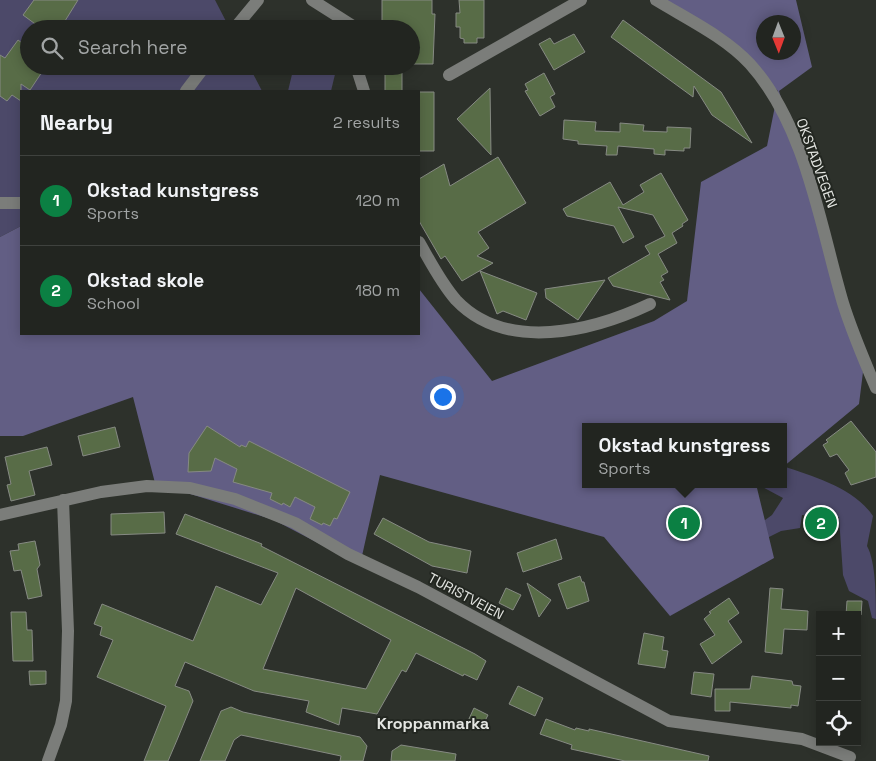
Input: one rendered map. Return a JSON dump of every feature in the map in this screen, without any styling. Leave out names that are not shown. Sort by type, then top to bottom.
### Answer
[{"type":"street","points":[[241,20],[258,0]]},
{"type":"street","points":[[312,0],[344,20]]},
{"type":"street","points":[[449,75],[581,0]]},
{"type":"street","name":"OKSTADVEGEN","points":[[656,0],[716,36],[749,63],[771,91],[798,149],[818,209],[844,304],[860,353],[876,388]]},
{"type":"street","points":[[187,90],[198,75]]},
{"type":"street","points":[[359,75],[364,90]]},
{"type":"street","points":[[0,203],[20,203]]},
{"type":"street","points":[[420,244],[456,300],[479,318],[508,329],[531,332],[584,328],[620,318],[650,304]]},
{"type":"street","name":"TURISTVEIEN","points":[[0,515],[63,500],[147,486],[190,488],[235,499],[295,524],[348,554],[418,587],[669,720],[802,739],[850,757]]},
{"type":"street","points":[[48,761],[61,725],[66,701],[68,614],[63,500]]},
{"type":"shaded area","points":[[0,0],[215,0],[225,20],[20,20],[20,75],[254,75],[261,90],[20,90],[20,227],[0,237]]},
{"type":"shaded area","points":[[653,0],[796,0],[800,15],[756,15],[756,60],[801,60],[801,21],[812,67],[779,91],[863,372],[859,404],[787,464],[787,423],[582,423],[582,488],[757,488],[774,558],[670,616],[604,537],[380,475],[360,565],[274,520],[155,483],[133,397],[23,436],[0,436],[0,237],[20,227],[20,335],[420,335],[420,290],[492,381],[654,321],[687,301],[701,182],[767,146],[778,91],[704,27]]},
{"type":"shaded area","points":[[292,75],[335,75],[331,90],[288,90]]},
{"type":"shaded area","points":[[787,467],[844,490],[865,506],[873,516],[867,546],[874,571],[876,619],[872,618],[868,601],[849,591],[843,575],[839,517],[802,515],[800,528],[781,531],[767,538],[761,523],[772,515],[783,498],[764,488],[787,488]]},
{"type":"building","points":[[34,0],[78,0],[66,20],[30,20],[23,15]]},
{"type":"building","points":[[382,0],[432,0],[432,14],[435,14],[433,64],[420,64],[420,20],[382,20]]},
{"type":"building","points":[[459,0],[484,0],[484,38],[477,38],[477,43],[464,43],[464,39],[460,38],[460,27],[456,27],[456,13],[460,13]]},
{"type":"building","points":[[623,20],[721,92],[752,143],[712,115],[694,86],[693,97],[611,37]]},
{"type":"building","points":[[574,34],[585,52],[554,70],[539,44],[550,38],[554,44]]},
{"type":"building","points":[[18,40],[20,41],[20,75],[40,75],[30,90],[21,84],[20,100],[12,95],[7,101],[0,96],[0,55],[5,58]]},
{"type":"building","points":[[544,73],[555,94],[550,97],[555,107],[540,116],[525,91],[528,90],[525,84]]},
{"type":"building","points":[[385,75],[402,75],[402,90],[385,90]]},
{"type":"building","points":[[490,88],[491,155],[457,119]]},
{"type":"building","points":[[420,92],[434,92],[434,151],[420,151]]},
{"type":"building","points":[[564,120],[596,122],[595,131],[620,132],[620,123],[644,125],[643,131],[667,132],[667,127],[691,128],[690,148],[684,148],[684,151],[665,150],[665,155],[654,154],[654,149],[618,146],[617,155],[606,155],[607,146],[578,144],[578,141],[563,139]]},
{"type":"building","points":[[498,157],[526,203],[478,232],[489,248],[477,256],[493,263],[462,281],[445,256],[441,259],[420,223],[420,178],[444,164],[450,186]]},
{"type":"building","points":[[661,173],[688,220],[682,224],[683,226],[672,233],[677,243],[658,254],[668,272],[661,276],[664,280],[660,282],[670,300],[613,286],[608,278],[650,254],[645,246],[665,236],[653,215],[618,207],[634,237],[623,243],[614,226],[567,216],[563,209],[610,182],[623,205],[644,192],[640,185]]},
{"type":"building","points":[[480,271],[537,293],[526,320],[503,311],[497,314]]},
{"type":"building","points":[[605,280],[578,320],[546,298],[545,289]]},
{"type":"building","points":[[851,421],[876,452],[876,477],[851,485],[845,473],[849,470],[837,454],[830,457],[823,445],[828,442],[826,440]]},
{"type":"building","points":[[207,426],[240,447],[241,445],[246,447],[249,441],[350,492],[337,519],[334,518],[330,526],[323,523],[322,525],[310,519],[315,507],[295,497],[290,507],[270,499],[272,493],[233,482],[237,469],[215,458],[211,471],[188,472],[189,453]]},
{"type":"building","points":[[115,427],[120,447],[83,456],[78,436]]},
{"type":"building","points":[[47,447],[52,465],[29,471],[35,495],[11,501],[7,485],[11,484],[5,457]]},
{"type":"building","points":[[164,512],[165,533],[111,535],[111,514]]},
{"type":"building","points":[[185,514],[262,544],[261,546],[486,661],[477,680],[464,674],[463,676],[416,653],[406,672],[402,670],[377,714],[342,708],[339,725],[306,712],[309,701],[254,691],[185,662],[175,686],[189,691],[193,701],[177,740],[168,761],[144,761],[166,706],[97,677],[113,640],[100,635],[102,627],[94,624],[102,604],[193,641],[216,586],[261,605],[278,573],[176,534]],"holes":[[[296,588],[391,640],[366,689],[263,669]]]},
{"type":"building","points":[[383,518],[429,542],[471,551],[467,573],[432,566],[374,534]]},
{"type":"building","points":[[556,539],[562,559],[523,572],[517,553]]},
{"type":"building","points":[[35,541],[40,565],[37,569],[42,596],[28,599],[21,570],[14,571],[10,551],[19,550],[18,544]]},
{"type":"building","points":[[580,576],[582,582],[584,582],[589,601],[567,609],[558,584]]},
{"type":"building","points":[[527,583],[551,600],[539,617]]},
{"type":"building","points":[[506,588],[521,595],[513,610],[499,603]]},
{"type":"building","points":[[770,588],[783,589],[781,609],[808,611],[807,630],[784,629],[782,654],[765,652]]},
{"type":"building","points":[[729,598],[739,613],[728,621],[742,642],[712,664],[700,644],[715,635],[704,619],[711,613],[709,612]]},
{"type":"building","points":[[847,601],[862,601],[861,615],[861,611],[846,611]]},
{"type":"building","points":[[11,612],[26,612],[27,630],[32,630],[33,661],[13,661]]},
{"type":"building","points":[[644,633],[664,637],[662,650],[668,651],[665,668],[638,664]]},
{"type":"building","points":[[29,671],[46,671],[46,684],[30,685]]},
{"type":"building","points":[[694,672],[714,674],[711,697],[691,694]]},
{"type":"building","points":[[752,676],[792,681],[793,685],[801,686],[798,706],[791,705],[791,708],[730,702],[730,711],[715,711],[715,689],[750,689]]},
{"type":"building","points":[[518,686],[543,698],[535,716],[509,704]]},
{"type":"building","points":[[231,707],[243,712],[360,737],[367,746],[363,761],[340,761],[341,756],[241,735],[234,740],[225,761],[200,761],[221,711]]},
{"type":"building","points":[[474,708],[488,715],[482,727],[468,721]]},
{"type":"building","points":[[546,719],[575,730],[576,728],[589,731],[589,729],[709,756],[708,761],[625,761],[571,749],[572,745],[540,734]]},
{"type":"building","points":[[401,745],[456,754],[455,761],[391,761],[392,751]]},
{"type":"place","name":"Okstad kunstgress","points":[[684,523]]},
{"type":"place","name":"Okstad skole","points":[[821,523]]},
{"type":"district","name":"Kroppanmarka","points":[[433,723]]}]
